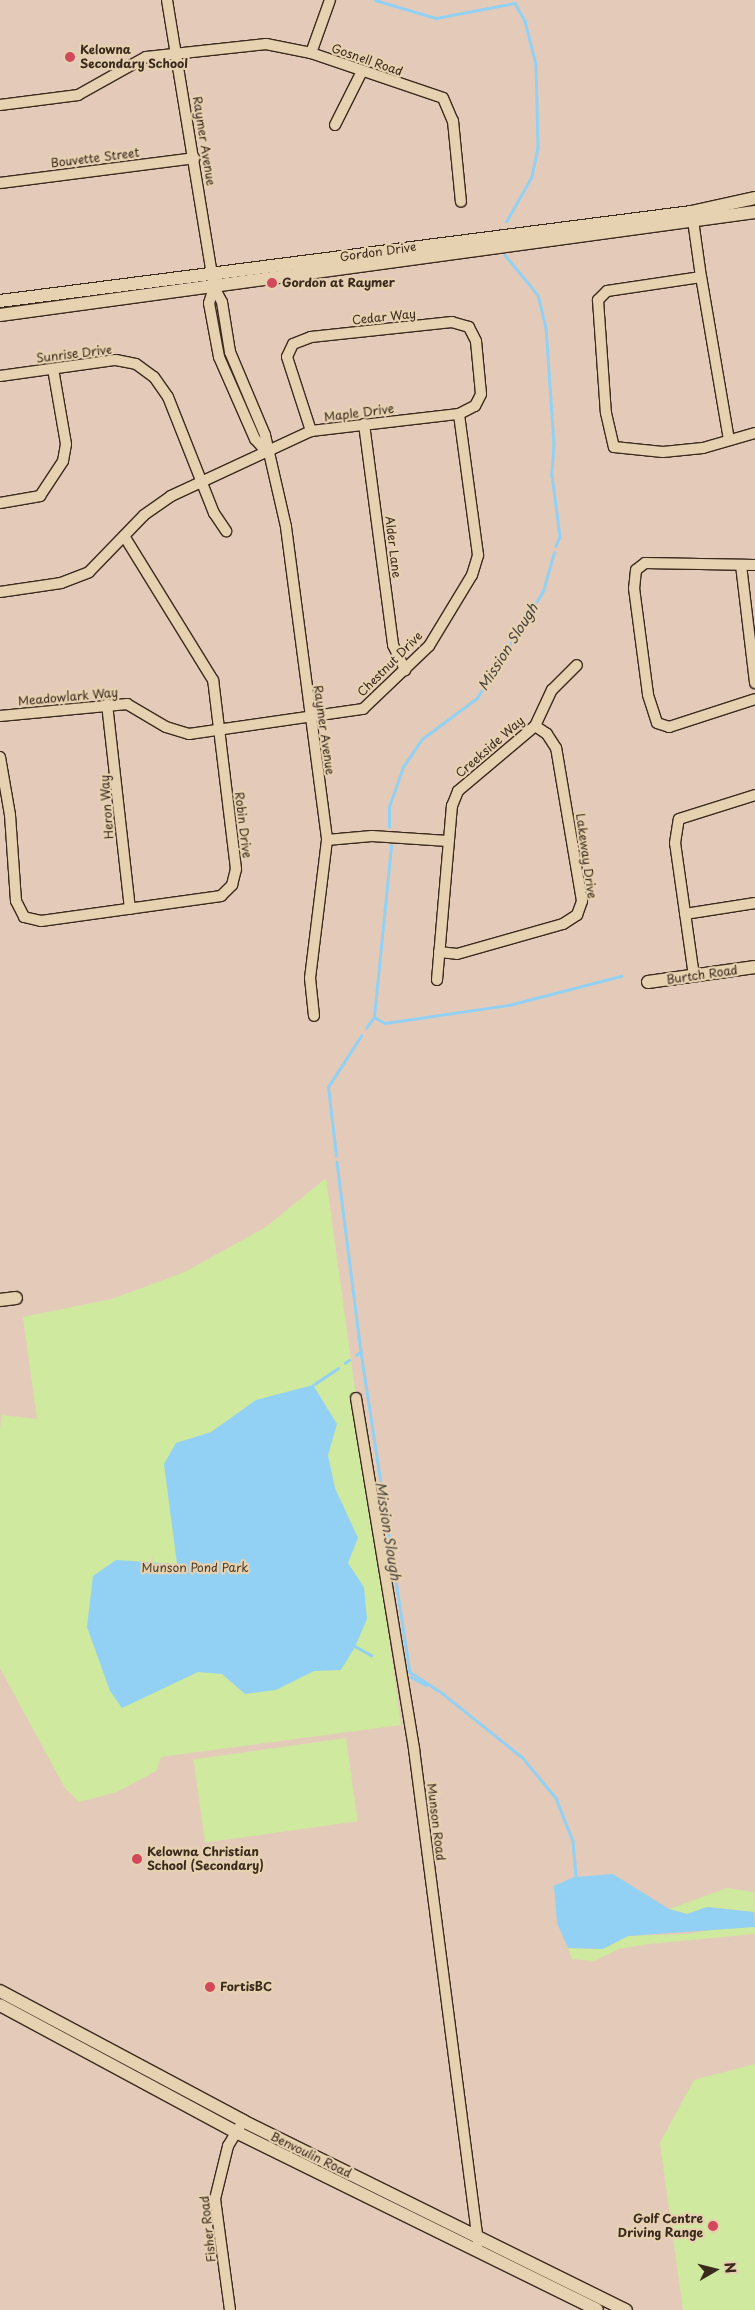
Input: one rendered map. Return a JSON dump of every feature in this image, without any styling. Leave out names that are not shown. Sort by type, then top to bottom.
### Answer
[{"type":"main road","name":"Gordon Drive","points":[[0,314],[214,287],[692,217],[755,198]]},
{"type":"main road","name":"Gordon Drive","points":[[0,301],[692,217],[755,212]]},
{"type":"main road","name":"Burtch Road","points":[[648,982],[755,967]]},
{"type":"main road","points":[[0,1300],[16,1298]]},
{"type":"main road","name":"Benvoulin Road","points":[[0,1991],[240,2127]]},
{"type":"main road","name":"Benvoulin Road","points":[[0,2005],[478,2245],[597,2310]]},
{"type":"main road","name":"Benvoulin Road","points":[[478,2245],[626,2310]]},
{"type":"street","name":"Raymer Avenue","points":[[167,0],[178,53],[214,287],[209,302],[219,357],[255,439],[265,450],[279,485],[286,527],[327,840],[310,978],[314,1016]]},
{"type":"street","points":[[310,53],[330,0]]},
{"type":"street","name":"Gosnell Road","points":[[0,105],[78,95],[146,57],[266,44],[310,53],[361,73],[442,98],[453,121],[461,202]]},
{"type":"street","points":[[335,125],[361,73]]},
{"type":"street","name":"Bouvette Street","points":[[0,183],[194,158]]},
{"type":"street","points":[[692,217],[729,440]]},
{"type":"street","points":[[701,277],[607,291],[598,300],[606,413],[614,447],[626,451],[663,452],[729,440],[755,433]]},
{"type":"street","name":"Cedar Way","points":[[311,431],[287,357],[293,344],[311,337],[452,322],[469,327],[476,341],[481,394],[475,406],[459,414]]},
{"type":"street","name":"Sunrise Drive","points":[[0,376],[116,360],[136,364],[154,376],[203,478],[214,513],[226,531]]},
{"type":"street","points":[[0,503],[40,496],[63,461],[66,444],[53,369]]},
{"type":"street","name":"Maple Drive","points":[[265,450],[311,431],[459,414]]},
{"type":"street","name":"Chestnut Drive","points":[[310,718],[363,709],[429,646],[472,575],[478,555],[459,414]]},
{"type":"street","name":"Alder Lane","points":[[364,424],[393,645],[405,670]]},
{"type":"street","points":[[0,592],[61,583],[89,572],[144,515],[203,478],[265,450]]},
{"type":"street","name":"Robin Drive","points":[[0,757],[10,815],[16,901],[24,917],[41,921],[221,896],[232,886],[236,869],[213,680],[204,661],[124,536]]},
{"type":"street","points":[[755,565],[645,564],[636,570],[634,588],[648,695],[657,723],[669,727],[755,699]]},
{"type":"street","points":[[741,565],[755,683]]},
{"type":"street","name":"Creekside Way","points":[[437,980],[448,841],[452,806],[458,791],[535,726],[552,690],[577,665]]},
{"type":"street","name":"Meadowlark Way","points":[[0,716],[107,704],[127,704],[166,727],[189,734],[219,732],[310,718]]},
{"type":"street","name":"Heron Way","points":[[107,704],[130,908]]},
{"type":"street","name":"Lakeway Drive","points":[[439,952],[457,954],[563,924],[577,915],[582,901],[556,748],[548,734],[535,726]]},
{"type":"street","points":[[694,976],[675,843],[678,819],[755,795]]},
{"type":"street","points":[[327,840],[372,836],[448,841]]},
{"type":"street","points":[[685,914],[755,903]]},
{"type":"street","name":"Munson Road","points":[[356,1398],[414,1749],[478,2245]]},
{"type":"street","name":"Fisher Road","points":[[230,2310],[215,2199],[217,2178],[240,2127]]},
{"type":"green space","name":"Munson Pond Park","points":[[326,1178],[401,1725],[161,1757],[156,1771],[117,1792],[79,1802],[65,1788],[0,1668],[0,1428],[2,1415],[37,1419],[23,1317],[112,1299],[185,1272],[266,1227]]},
{"type":"green space","points":[[346,1738],[358,1821],[205,1843],[193,1759]]},
{"type":"green space","points":[[727,1888],[754,1892],[755,1912],[707,1907],[687,1914],[669,1909]]},
{"type":"green space","points":[[727,1927],[755,1927],[755,1934],[649,1944],[619,1949],[594,1961],[572,1959],[568,1948],[603,1949],[628,1936],[687,1934]]},
{"type":"green space","name":"Golf Centre Driving Range","points":[[755,2064],[755,2310],[683,2310],[660,2143],[694,2080]]},
{"type":"water","points":[[313,1385],[337,1424],[328,1455],[335,1488],[358,1538],[348,1563],[364,1587],[367,1619],[355,1647],[341,1670],[314,1671],[276,1690],[245,1694],[222,1674],[198,1672],[122,1708],[110,1691],[87,1627],[93,1576],[116,1560],[177,1564],[164,1464],[176,1443],[211,1432],[256,1400]]},
{"type":"water","points":[[613,1874],[669,1909],[687,1914],[707,1907],[754,1912],[755,1927],[628,1936],[603,1949],[568,1948],[557,1923],[554,1886],[574,1877]]},
{"type":"waterway","name":"Mission Slough","points":[[375,0],[436,18],[515,3],[525,21],[536,64],[538,148],[532,177],[507,221]]},
{"type":"waterway","name":"Mission Slough","points":[[505,255],[538,295],[546,327],[554,444],[552,475],[560,537],[556,546]]},
{"type":"waterway","name":"Mission Slough","points":[[389,827],[389,807],[403,767],[422,739],[477,698],[543,591],[554,553]]},
{"type":"waterway","name":"Mission Slough","points":[[366,1028],[374,1017],[391,846]]},
{"type":"waterway","points":[[374,1017],[385,1023],[509,1005],[621,976]]},
{"type":"waterway","name":"Mission Slough","points":[[336,1156],[328,1087],[361,1036]]},
{"type":"waterway","name":"Mission Slough","points":[[337,1162],[361,1352],[357,1355]]},
{"type":"waterway","name":"Mission Slough","points":[[361,1352],[410,1672],[442,1693]]},
{"type":"waterway","name":"Mission Slough","points":[[345,1363],[349,1360]]},
{"type":"waterway","name":"Mission Slough","points":[[313,1385],[338,1368]]},
{"type":"waterway","name":"Mission Slough","points":[[353,1645],[371,1655]]},
{"type":"waterway","name":"Mission Slough","points":[[411,1677],[426,1685]]},
{"type":"waterway","name":"Mission Slough","points":[[442,1693],[522,1757],[556,1798],[573,1841],[576,1879]]},
{"type":"place","name":"Kelowna Secondary School","points":[[70,57]]},
{"type":"place","name":"Gordon at Raymer","points":[[272,283]]},
{"type":"place","name":"Kelowna Christian School (Secondary)","points":[[137,1859]]},
{"type":"place","name":"FortisBC","points":[[210,1987]]},
{"type":"place","name":"Golf Centre Driving Range","points":[[713,2226]]}]
